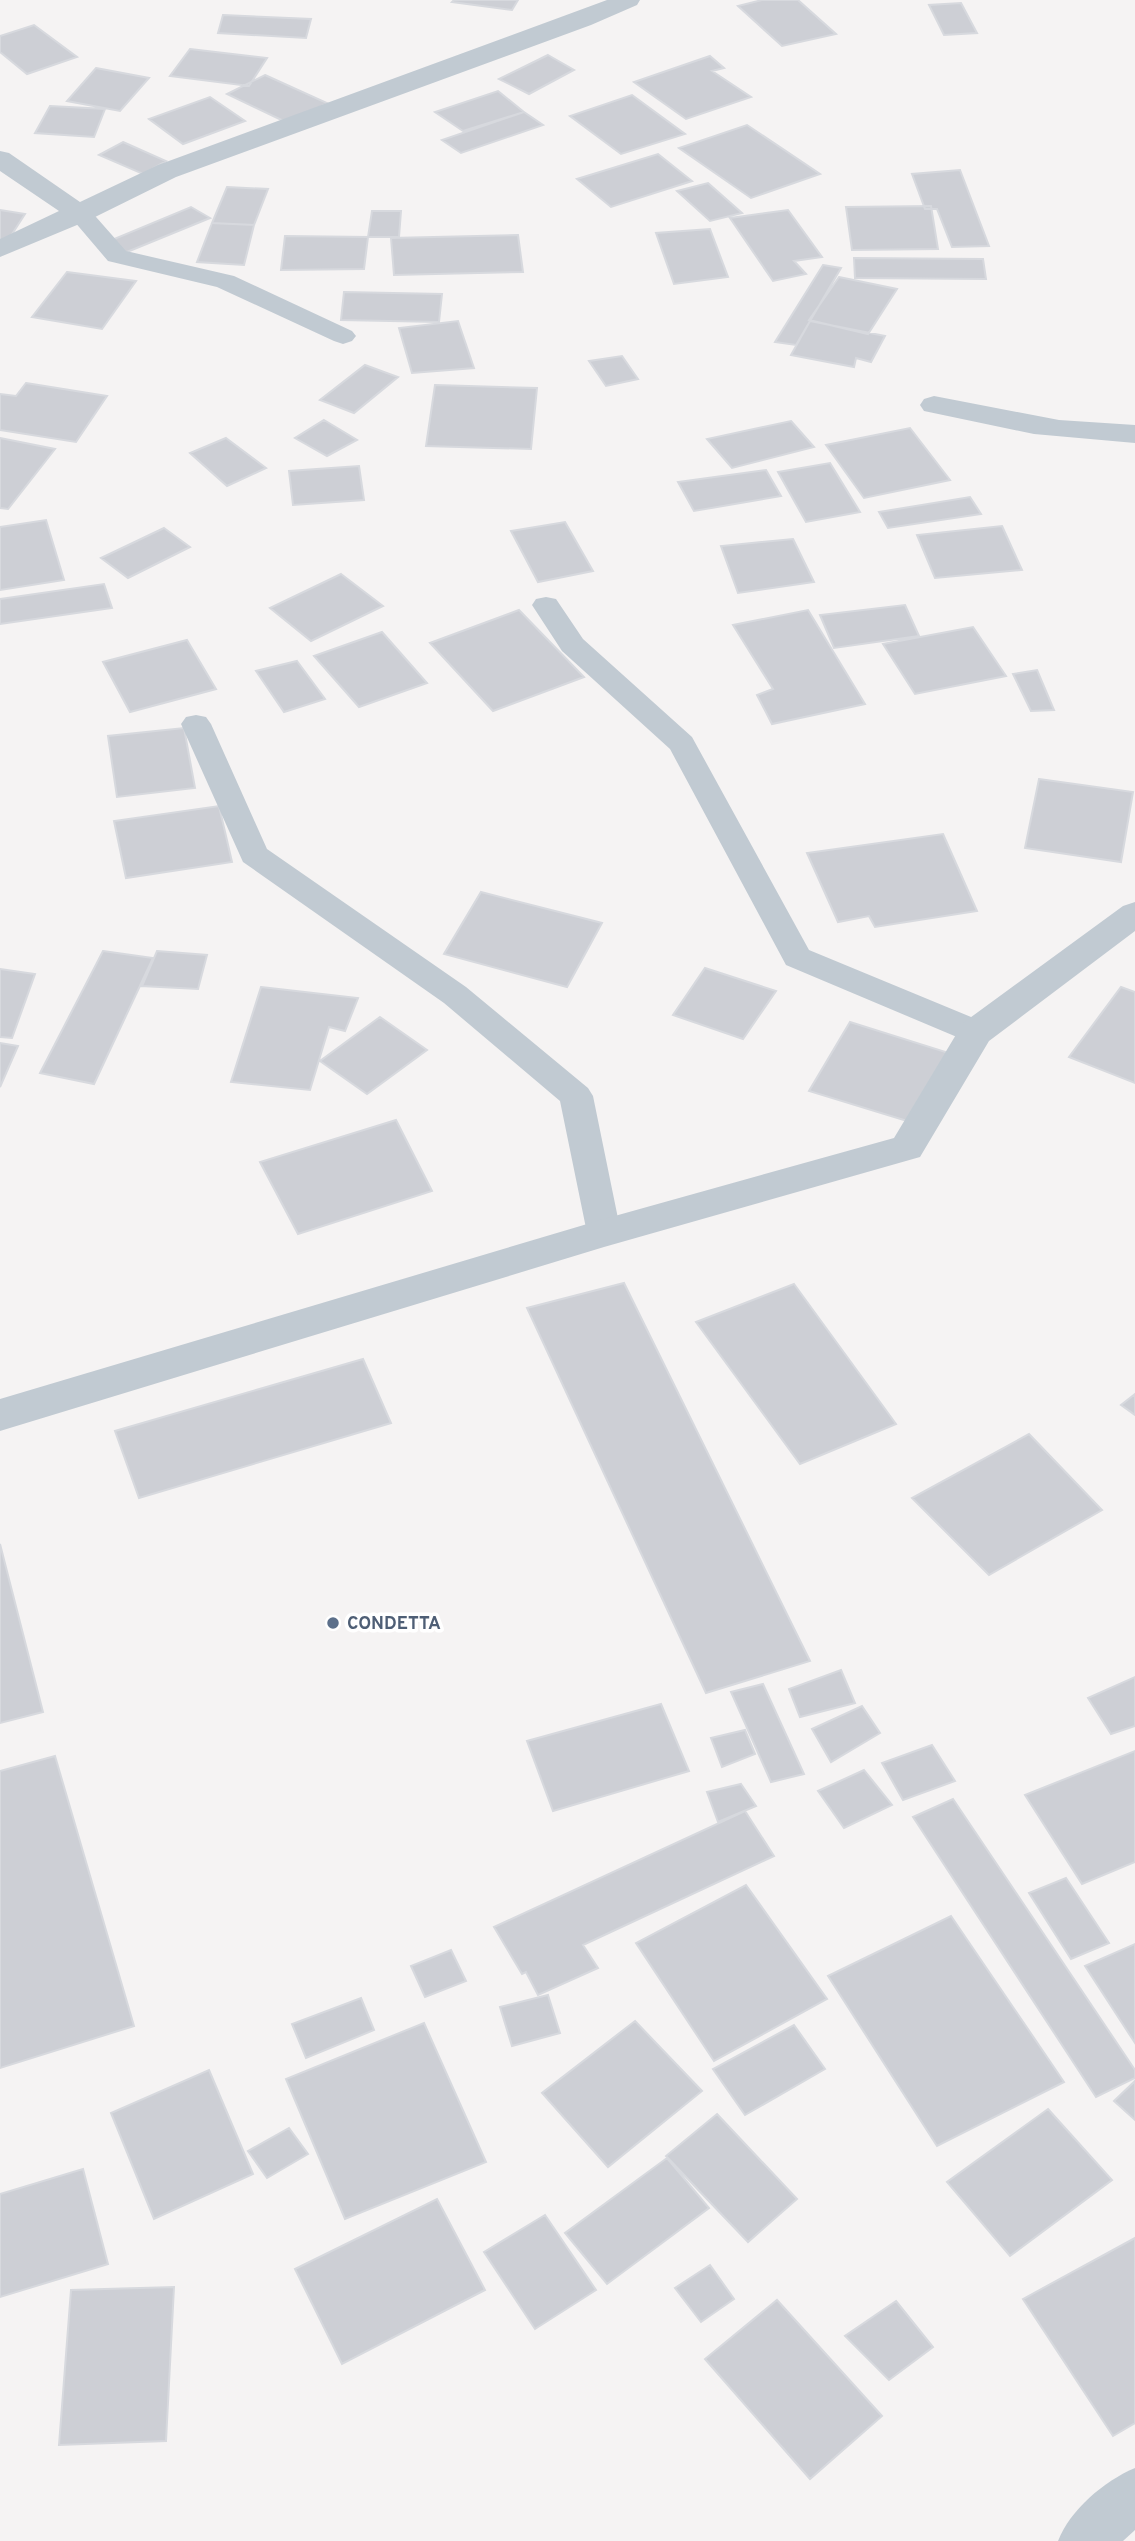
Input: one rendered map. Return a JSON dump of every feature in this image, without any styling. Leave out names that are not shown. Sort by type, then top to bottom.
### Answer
[{"type":"street","points":[[0,249],[167,172],[582,20],[628,0]]},
{"type":"street","points":[[0,159],[80,214]]},
{"type":"street","points":[[934,405],[1026,425],[1104,434],[1135,434]]},
{"type":"street","points":[[0,1415],[604,1233],[907,1148],[976,1032],[1135,914]]},
{"type":"street","points":[[1084,2541],[1135,2494]]},
{"type":"lane","points":[[80,214],[117,256],[225,281],[342,337]]},
{"type":"lane","points":[[546,605],[572,645],[682,744],[797,957],[976,1032]]},
{"type":"lane","points":[[196,724],[254,855],[455,995],[576,1096],[604,1233]]},
{"type":"building","points":[[518,0],[512,10],[452,2]]},
{"type":"building","points":[[762,0],[798,0],[836,34],[782,46],[738,6]]},
{"type":"building","points":[[961,3],[977,33],[944,35],[929,5]]},
{"type":"building","points":[[223,15],[311,19],[306,38],[218,33]]},
{"type":"building","points":[[34,25],[77,57],[27,74],[0,52],[0,36]]},
{"type":"building","points":[[190,49],[267,58],[249,86],[170,76]]},
{"type":"building","points":[[548,55],[574,70],[529,94],[499,79]]},
{"type":"building","points":[[710,56],[724,68],[712,71],[751,97],[686,119],[634,82]]},
{"type":"building","points":[[96,68],[149,78],[120,111],[67,101]]},
{"type":"building","points":[[265,75],[327,103],[290,124],[227,94]]},
{"type":"building","points":[[498,91],[524,112],[463,131],[435,112]]},
{"type":"building","points":[[632,95],[685,134],[621,154],[570,116]]},
{"type":"building","points":[[210,97],[245,121],[183,144],[149,119]]},
{"type":"building","points":[[50,106],[105,109],[94,137],[35,133]]},
{"type":"building","points":[[524,112],[543,125],[461,153],[442,140]]},
{"type":"building","points":[[747,125],[820,174],[751,198],[679,148]]},
{"type":"building","points":[[123,142],[166,161],[143,174],[99,155]]},
{"type":"building","points":[[658,154],[692,181],[611,207],[577,179]]},
{"type":"building","points":[[960,170],[989,246],[952,247],[937,209],[925,209],[912,174]]},
{"type":"building","points":[[708,183],[742,213],[710,221],[677,191]]},
{"type":"building","points":[[227,187],[268,189],[254,225],[212,223]]},
{"type":"building","points":[[931,206],[938,249],[852,250],[846,207]]},
{"type":"building","points":[[191,207],[210,218],[122,254],[107,242]]},
{"type":"building","points":[[0,210],[25,214],[3,248],[0,247]]},
{"type":"building","points":[[788,210],[822,257],[794,261],[806,274],[773,281],[730,218]]},
{"type":"building","points":[[372,211],[401,211],[399,237],[368,237]]},
{"type":"building","points":[[212,223],[254,225],[244,265],[197,262]]},
{"type":"building","points":[[710,229],[728,277],[674,284],[656,233]]},
{"type":"building","points":[[518,235],[523,272],[394,275],[391,238]]},
{"type":"building","points":[[285,236],[368,237],[364,269],[281,270]]},
{"type":"building","points":[[854,258],[983,259],[986,279],[855,278]]},
{"type":"building","points":[[823,265],[841,268],[796,345],[775,342]]},
{"type":"building","points":[[67,272],[136,281],[102,329],[32,317]]},
{"type":"building","points":[[839,277],[897,289],[868,334],[809,320]]},
{"type":"building","points":[[344,292],[442,294],[439,322],[341,320]]},
{"type":"building","points":[[458,321],[474,368],[412,373],[399,328]]},
{"type":"building","points":[[810,321],[885,336],[871,362],[856,358],[854,367],[791,355]]},
{"type":"building","points":[[622,356],[638,379],[606,386],[589,361]]},
{"type":"building","points":[[365,365],[398,377],[354,413],[320,400]]},
{"type":"building","points":[[26,383],[107,396],[76,442],[0,430],[0,394],[16,396]]},
{"type":"building","points":[[435,385],[537,388],[531,449],[426,446]]},
{"type":"building","points":[[324,420],[357,440],[327,456],[295,438]]},
{"type":"building","points":[[791,421],[814,447],[732,468],[707,439]]},
{"type":"building","points":[[910,428],[950,480],[864,498],[826,445]]},
{"type":"building","points":[[0,438],[55,449],[8,509],[0,508]]},
{"type":"building","points":[[226,438],[266,468],[227,486],[190,453]]},
{"type":"building","points":[[830,463],[860,512],[806,522],[778,472]]},
{"type":"building","points":[[359,466],[364,500],[293,505],[289,471]]},
{"type":"building","points":[[766,470],[781,496],[694,511],[678,482]]},
{"type":"building","points":[[970,497],[981,514],[888,528],[879,512]]},
{"type":"building","points":[[46,520],[64,580],[0,590],[0,527]]},
{"type":"building","points":[[565,522],[593,571],[538,582],[511,531]]},
{"type":"building","points":[[1002,526],[1022,570],[935,578],[917,535]]},
{"type":"building","points":[[164,528],[190,547],[128,578],[101,558]]},
{"type":"building","points":[[793,539],[814,582],[738,593],[721,546]]},
{"type":"building","points":[[341,574],[383,606],[311,641],[270,608]]},
{"type":"building","points":[[104,584],[112,608],[0,624],[0,599]]},
{"type":"building","points":[[905,605],[919,636],[834,648],[820,615]]},
{"type":"building","points":[[519,610],[584,677],[493,711],[430,643]]},
{"type":"building","points":[[808,610],[865,704],[772,724],[757,695],[773,689],[733,625]]},
{"type":"building","points":[[973,627],[1006,676],[915,694],[883,644]]},
{"type":"building","points":[[382,632],[427,683],[359,707],[314,656]]},
{"type":"building","points":[[187,640],[216,689],[130,712],[103,662]]},
{"type":"building","points":[[297,661],[325,699],[284,712],[256,671]]},
{"type":"building","points":[[1037,670],[1054,710],[1031,711],[1013,674]]},
{"type":"building","points":[[184,728],[195,788],[117,797],[108,736]]},
{"type":"building","points":[[1039,779],[1133,792],[1121,862],[1025,848]]},
{"type":"building","points":[[219,806],[232,862],[126,878],[114,821]]},
{"type":"building","points":[[943,834],[977,911],[875,927],[869,916],[838,922],[807,853]]},
{"type":"building","points":[[481,892],[602,923],[567,987],[444,954]]},
{"type":"building","points":[[103,951],[153,958],[94,1084],[40,1073]]},
{"type":"building","points":[[157,951],[207,955],[198,989],[142,986]]},
{"type":"building","points":[[705,968],[776,991],[743,1039],[673,1015]]},
{"type":"building","points":[[0,969],[35,974],[12,1038],[0,1037]]},
{"type":"building","points":[[261,987],[358,998],[345,1031],[329,1027],[310,1090],[231,1082]]},
{"type":"building","points":[[1121,987],[1135,992],[1135,1083],[1069,1057]]},
{"type":"building","points":[[380,1017],[427,1050],[367,1094],[320,1061]]},
{"type":"building","points":[[850,1022],[952,1054],[917,1124],[809,1091]]},
{"type":"building","points":[[0,1043],[18,1046],[0,1087]]},
{"type":"building","points":[[396,1120],[432,1191],[298,1234],[260,1162]]},
{"type":"building","points":[[624,1283],[810,1661],[706,1693],[527,1308]]},
{"type":"building","points":[[794,1284],[896,1424],[800,1464],[696,1322]]},
{"type":"building","points":[[363,1359],[391,1423],[139,1498],[115,1431]]},
{"type":"building","points":[[1135,1394],[1135,1415],[1121,1405]]},
{"type":"building","points":[[1029,1434],[1102,1510],[989,1575],[912,1498]]},
{"type":"building","points":[[0,1544],[43,1712],[0,1723]]},
{"type":"building","points":[[841,1670],[855,1703],[800,1717],[789,1689]]},
{"type":"building","points":[[1135,1677],[1135,1726],[1111,1734],[1088,1698]]},
{"type":"building","points":[[763,1684],[804,1774],[771,1782],[731,1692]]},
{"type":"building","points":[[661,1704],[689,1771],[553,1811],[527,1741]]},
{"type":"building","points":[[862,1706],[880,1733],[831,1762],[812,1729]]},
{"type":"building","points":[[745,1730],[755,1754],[722,1767],[711,1738]]},
{"type":"building","points":[[932,1745],[955,1781],[903,1800],[882,1763]]},
{"type":"building","points":[[1135,1751],[1135,1862],[1082,1884],[1025,1795]]},
{"type":"building","points":[[55,1756],[134,2026],[0,2068],[0,1771]]},
{"type":"building","points":[[864,1770],[892,1805],[844,1828],[818,1791]]},
{"type":"building","points":[[741,1784],[756,1806],[718,1822],[707,1792]]},
{"type":"building","points":[[953,1799],[1135,2070],[1135,2078],[1096,2097],[913,1817]]},
{"type":"building","points":[[745,1811],[774,1856],[583,1945],[598,1968],[538,1995],[526,1972],[522,1974],[494,1927]]},
{"type":"building","points":[[1066,1878],[1109,1943],[1071,1959],[1029,1893]]},
{"type":"building","points":[[746,1885],[827,1999],[714,2061],[636,1943]]},
{"type":"building","points":[[951,1916],[1064,2082],[937,2146],[828,1976]]},
{"type":"building","points":[[1135,1944],[1135,2043],[1085,1966]]},
{"type":"building","points":[[451,1950],[466,1981],[425,1997],[411,1966]]},
{"type":"building","points":[[548,1995],[560,2033],[512,2046],[500,2007]]},
{"type":"building","points":[[361,1998],[374,2030],[306,2058],[292,2024]]},
{"type":"building","points":[[635,2021],[702,2091],[608,2167],[542,2093]]},
{"type":"building","points":[[424,2023],[486,2162],[345,2219],[286,2079]]},
{"type":"building","points":[[794,2025],[825,2069],[745,2115],[713,2069]]},
{"type":"building","points":[[209,2070],[253,2174],[154,2219],[111,2113]]},
{"type":"building","points":[[1135,2081],[1135,2120],[1114,2101]]},
{"type":"building","points":[[1048,2109],[1112,2180],[1010,2256],[947,2182]]},
{"type":"building","points":[[717,2114],[797,2199],[748,2242],[666,2156]]},
{"type":"building","points":[[289,2128],[308,2154],[267,2178],[248,2151]]},
{"type":"building","points":[[667,2158],[709,2208],[607,2284],[565,2233]]},
{"type":"building","points":[[83,2169],[108,2264],[0,2297],[0,2194]]},
{"type":"building","points":[[437,2199],[485,2290],[342,2364],[295,2269]]},
{"type":"building","points":[[545,2215],[596,2290],[535,2329],[484,2252]]},
{"type":"building","points":[[1135,2238],[1135,2423],[1113,2436],[1023,2299]]},
{"type":"building","points":[[710,2265],[734,2299],[701,2322],[675,2288]]},
{"type":"building","points":[[174,2287],[166,2441],[59,2445],[71,2290]]},
{"type":"building","points":[[777,2300],[882,2416],[810,2479],[705,2359]]},
{"type":"building","points":[[896,2301],[933,2347],[889,2380],[845,2336]]},
{"type":"place","name":"CONDETTA","points":[[333,1623]]}]
